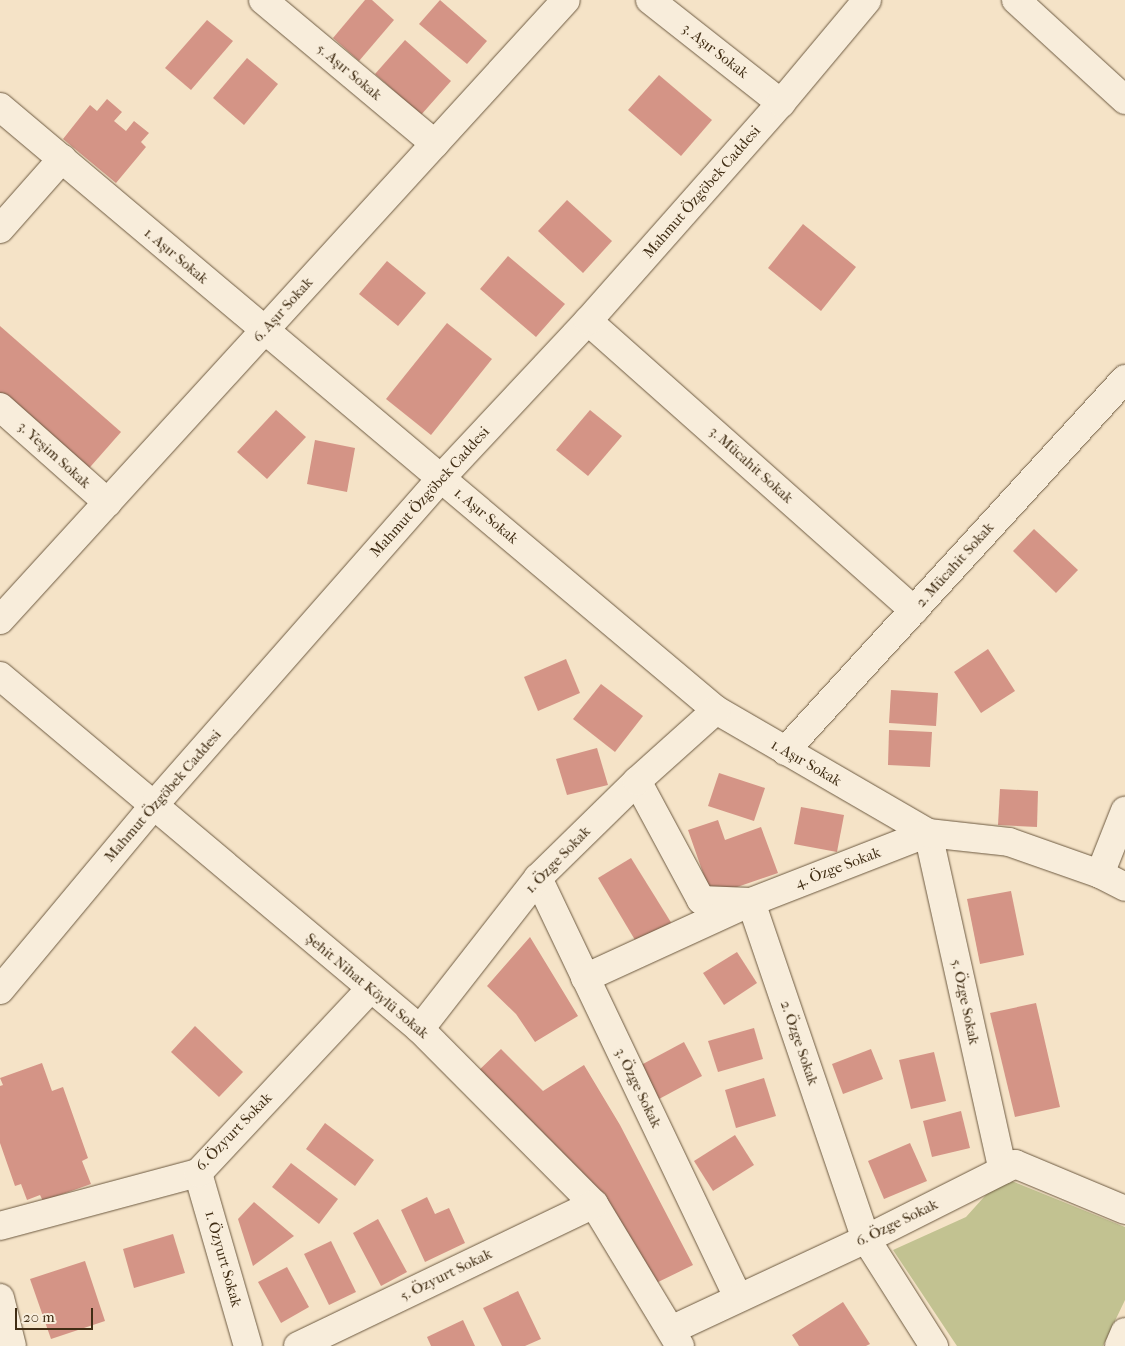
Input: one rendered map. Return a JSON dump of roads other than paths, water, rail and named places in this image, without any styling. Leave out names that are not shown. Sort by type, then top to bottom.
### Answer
[{"type":"street","name":"5. Aşır Sokak","points":[[262,0],[435,144]]},
{"type":"street","name":"6. Aşır Sokak","points":[[0,620],[566,0]]},
{"type":"street","name":"3. Aşır Sokak","points":[[650,0],[781,103]]},
{"type":"street","name":"Mahmut Özgöbek Caddesi","points":[[0,990],[154,805],[441,478],[588,321],[781,103],[867,0]]},
{"type":"street","points":[[1016,0],[1125,100]]},
{"type":"street","name":"1. Aşır Sokak","points":[[0,107],[716,710],[928,833]]},
{"type":"street","points":[[0,230],[62,159]]},
{"type":"street","name":"3. Mücahit Sokak","points":[[588,321],[914,610]]},
{"type":"street","name":"2. Mücahit Sokak","points":[[785,751],[1125,379]]},
{"type":"street","name":"3. Yeşim Sokak","points":[[0,407],[108,503]]},
{"type":"street","name":"Şehit Nihat Köylü Sokak","points":[[0,676],[420,1029],[594,1204],[675,1338]]},
{"type":"street","name":"1. Özge Sokak","points":[[420,1029],[538,878],[636,781],[716,710]]},
{"type":"street","points":[[636,781],[701,900],[751,902]]},
{"type":"street","points":[[1100,874],[1125,811]]},
{"type":"street","name":"4. Özge Sokak","points":[[585,978],[751,902],[928,833],[1009,842],[1100,874],[1125,888]]},
{"type":"street","name":"5. Özge Sokak","points":[[928,833],[1002,1170]]},
{"type":"street","name":"3. Özge Sokak","points":[[538,878],[738,1298]]},
{"type":"street","name":"2. Özge Sokak","points":[[751,902],[866,1239],[934,1346]]},
{"type":"street","name":"6. Özyurt Sokak","points":[[0,1226],[198,1173],[371,988]]},
{"type":"street","name":"6. Özge Sokak","points":[[675,1338],[738,1298],[866,1239],[1014,1164],[1125,1210]]},
{"type":"street","name":"1. Özyurt Sokak","points":[[198,1173],[248,1346]]},
{"type":"street","name":"5. Özyurt Sokak","points":[[298,1346],[594,1204]]},
{"type":"street","points":[[0,1298],[12,1346]]},
{"type":"street","points":[[1119,1346],[1125,1332]]}]
